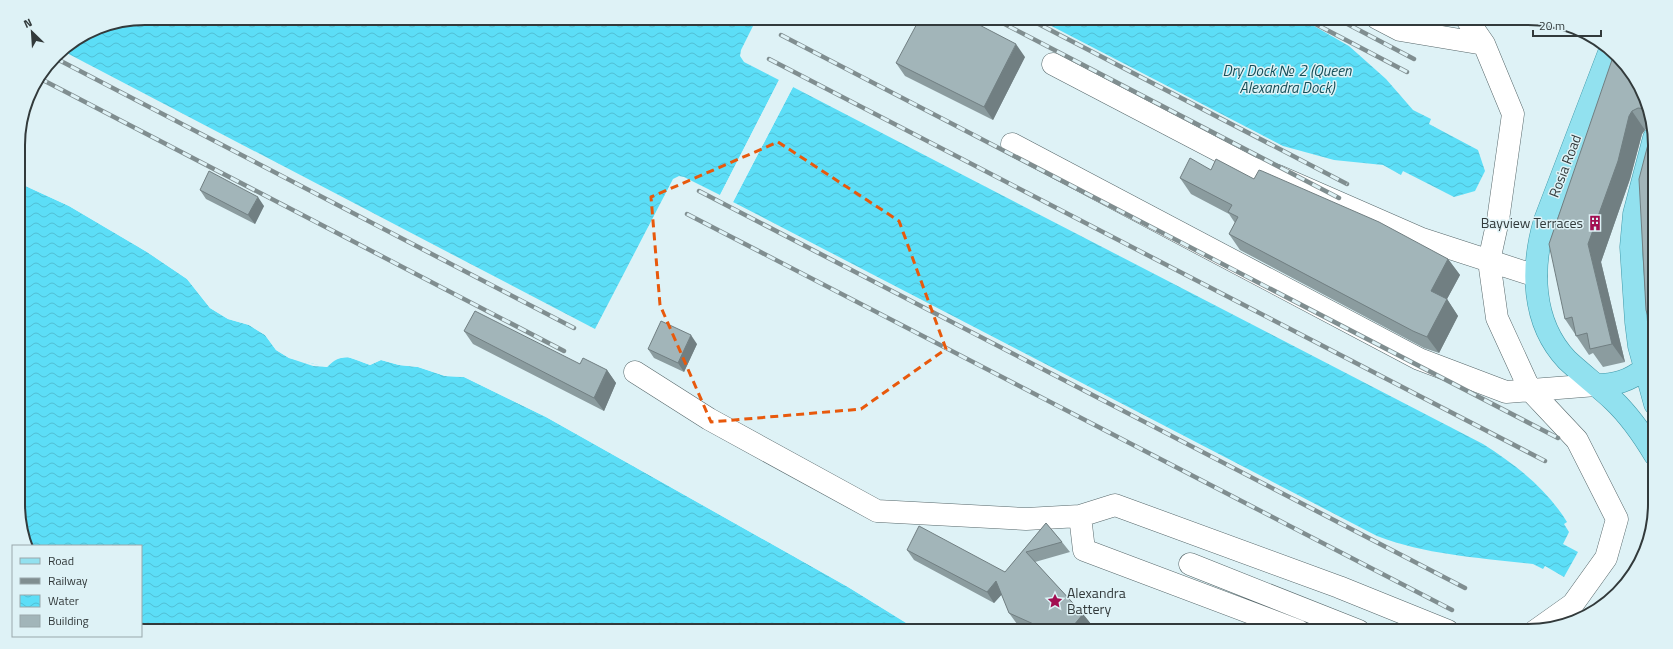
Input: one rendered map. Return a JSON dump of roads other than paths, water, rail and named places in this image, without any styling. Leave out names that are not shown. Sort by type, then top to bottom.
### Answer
[{"type":"main road","name":"Rosia Road","points":[[1608,56],[1545,220],[1538,246],[1536,263],[1537,297],[1546,327],[1566,359],[1614,400],[1648,443]]},
{"type":"main road","points":[[1648,161],[1634,214],[1631,247],[1636,322],[1644,368],[1648,381]]},
{"type":"main road","points":[[1596,385],[1612,385],[1625,381],[1636,376],[1644,368]]},
{"type":"lane","points":[[1390,25],[1400,30],[1484,44]]},
{"type":"lane","points":[[1471,25],[1484,44],[1513,114],[1498,220],[1489,261],[1496,318],[1530,390],[1577,440],[1617,519],[1606,558],[1573,604],[1547,622]]},
{"type":"lane","points":[[1053,64],[1252,168],[1278,176],[1422,239],[1536,276]]},
{"type":"lane","points":[[1012,144],[1419,359],[1506,392],[1596,385]]},
{"type":"lane","points":[[635,372],[709,419],[877,511],[1026,519],[1080,516],[1115,505],[1331,584],[1431,624]]},
{"type":"lane","points":[[1080,516],[1084,550],[1280,624]]},
{"type":"lane","points":[[1190,564],[1341,624]]},
{"type":"water","points":[[137,25],[754,25],[741,50],[740,56],[744,62],[779,80],[720,195],[684,177],[679,176],[673,179],[595,329],[68,54],[78,45],[99,34],[121,27]]},
{"type":"water","name":"Dry Dock № 2 (Queen Alexandra Dock)","points":[[1050,25],[1312,25],[1349,46],[1386,79],[1413,110],[1431,119],[1429,124],[1478,150],[1485,171],[1475,191],[1454,197],[1403,171],[1401,175],[1383,165],[1334,160],[1283,146]]},
{"type":"water","points":[[793,87],[1483,444],[1530,478],[1550,498],[1567,522],[1564,524],[1569,532],[1563,544],[1578,552],[1564,577],[1545,566],[1543,569],[1533,564],[1474,558],[1435,552],[1415,548],[1377,536],[733,202]]},
{"type":"water","points":[[25,186],[69,206],[147,252],[187,279],[210,308],[228,319],[249,325],[265,335],[276,350],[289,358],[327,367],[343,357],[352,358],[370,365],[381,360],[399,365],[418,367],[445,376],[464,377],[546,417],[848,587],[909,624],[142,624],[142,545],[32,545],[31,543],[25,512]]},
{"type":"railway","points":[[1006,25],[1339,198]]},
{"type":"railway","points":[[1040,25],[1347,184]]},
{"type":"railway","points":[[1317,25],[1407,72]]},
{"type":"railway","points":[[1349,25],[1414,59]]},
{"type":"railway","points":[[781,35],[1558,438]]},
{"type":"railway","points":[[769,59],[1545,461]]},
{"type":"railway","points":[[60,61],[574,328]]},
{"type":"railway","points":[[44,80],[564,351]]},
{"type":"railway","points":[[699,191],[1465,588]]},
{"type":"railway","points":[[687,214],[1452,610]]},
{"type":"place","name":"Bayview Terraces","points":[[1595,223]]},
{"type":"place","name":"Alexandra Battery","points":[[1055,601]]}]
